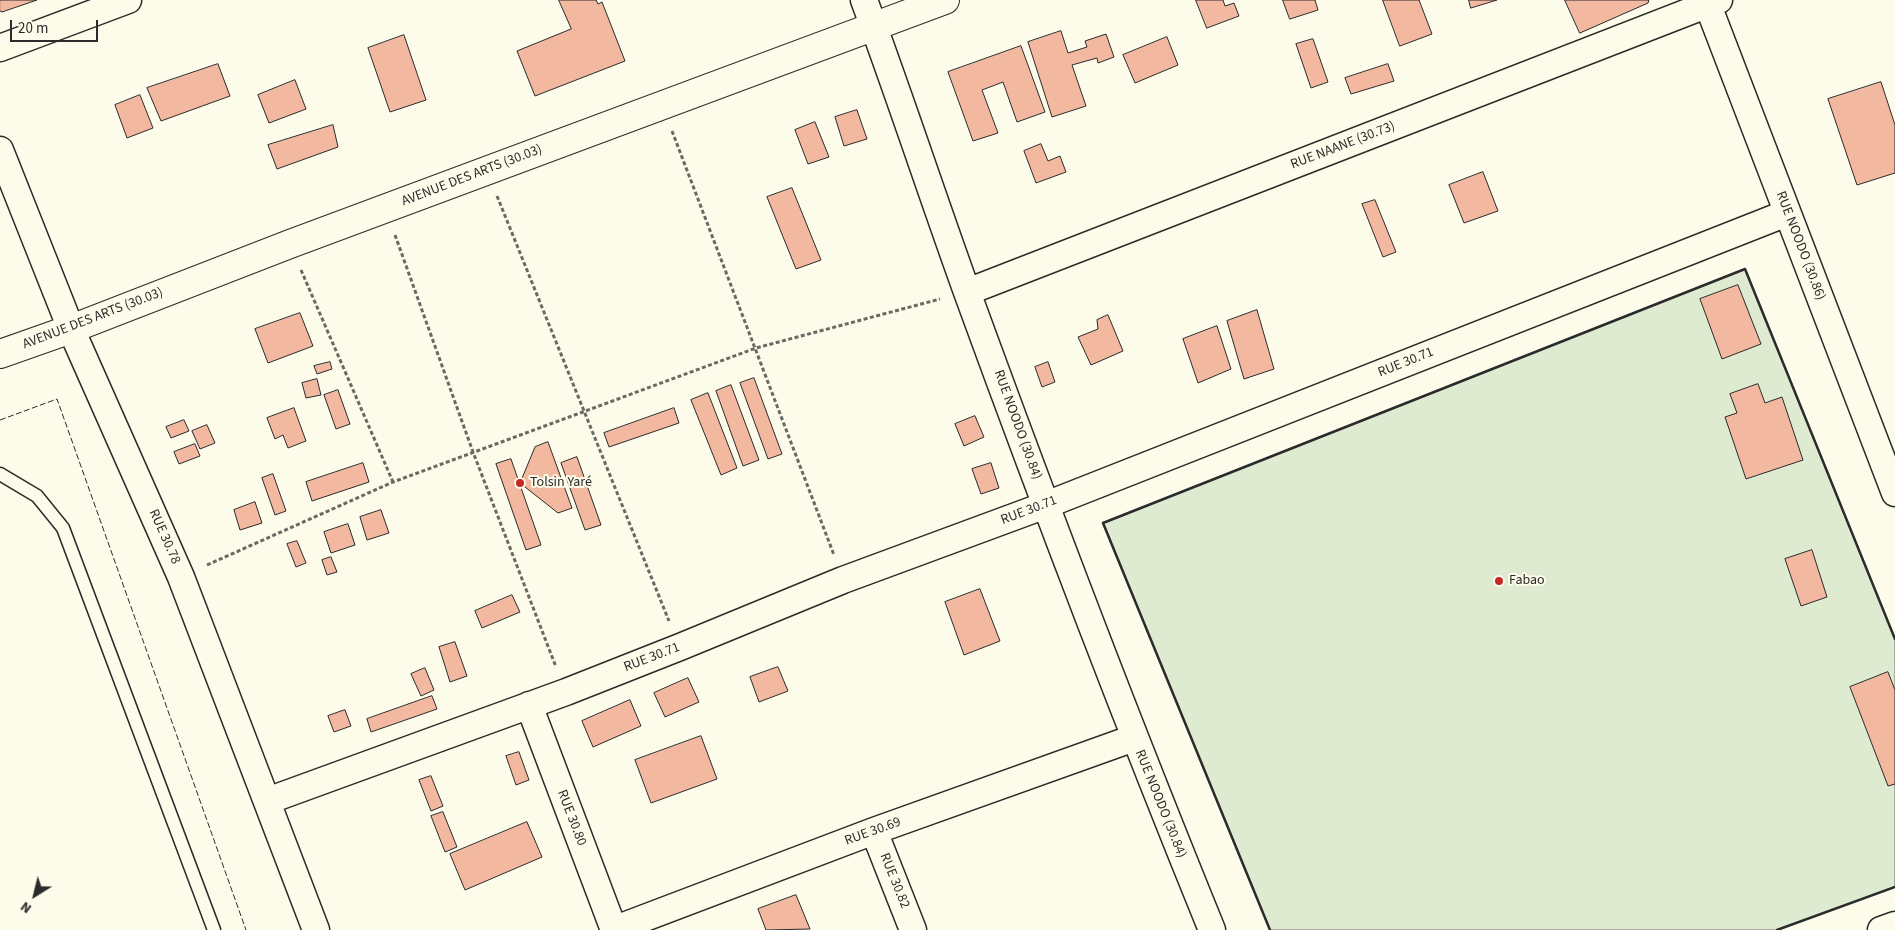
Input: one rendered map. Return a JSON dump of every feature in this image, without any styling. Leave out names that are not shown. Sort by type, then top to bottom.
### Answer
[{"type":"street","points":[[0,48],[128,0]]},
{"type":"street","name":"RUE NOODO (30.84)","points":[[864,0],[1046,505],[1134,738],[1212,930]]},
{"type":"street","name":"AVENUE DES ARTS (30.03)","points":[[0,354],[945,0]]},
{"type":"street","name":"RUE NOODO (30.86)","points":[[1710,1],[1787,213],[1895,493]]},
{"type":"street","name":"RUE NAANE (30.73)","points":[[968,292],[1710,1]]},
{"type":"street","name":"RUE 30.78","points":[[0,150],[72,328],[181,577],[316,930]]},
{"type":"street","name":"RUE 30.71","points":[[267,801],[566,692],[843,580],[1046,505],[1787,213]]},
{"type":"street","name":"RUE 30.80","points":[[529,705],[614,930]]},
{"type":"street","name":"RUE 30.69","points":[[614,930],[874,831],[1134,738]]},
{"type":"street","name":"RUE 30.82","points":[[874,831],[913,930]]},
{"type":"street","points":[[1882,930],[1895,925]]},
{"type":"lane","points":[[0,474],[37,496],[63,528],[214,930]]},
{"type":"path","points":[[662,105],[843,580]]},
{"type":"path","points":[[487,171],[583,412],[680,647]]},
{"type":"path","points":[[386,208],[473,452],[566,692]]},
{"type":"path","points":[[290,244],[393,482]]},
{"type":"path","points":[[181,577],[393,482],[756,348],[968,292]]},
{"type":"green space","name":"Fabao","points":[[1745,269],[1895,639],[1895,887],[1777,930],[1270,930],[1103,523]]},
{"type":"building","points":[[0,0],[37,0],[2,12],[0,11]]},
{"type":"building","points":[[559,0],[596,0],[598,4],[602,2],[625,61],[535,96],[517,51],[571,29]]},
{"type":"building","points":[[1196,0],[1223,0],[1225,6],[1234,3],[1239,16],[1207,28]]},
{"type":"building","points":[[1283,0],[1315,0],[1318,10],[1290,19]]},
{"type":"building","points":[[1383,0],[1419,0],[1432,34],[1400,46]]},
{"type":"building","points":[[1469,0],[1497,0],[1471,8]]},
{"type":"building","points":[[1565,0],[1649,0],[1648,3],[1580,33]]},
{"type":"building","points":[[1061,31],[1068,53],[1087,47],[1085,41],[1106,34],[1114,57],[1098,63],[1097,58],[1072,65],[1086,106],[1052,117],[1028,42]]},
{"type":"building","points":[[404,35],[426,100],[390,112],[368,48]]},
{"type":"building","points":[[1167,37],[1178,65],[1135,83],[1123,55]]},
{"type":"building","points":[[1313,39],[1328,82],[1311,88],[1296,44]]},
{"type":"building","points":[[1021,46],[1045,112],[1017,122],[1003,82],[982,90],[998,133],[973,141],[948,72]]},
{"type":"building","points":[[218,64],[230,96],[161,121],[147,88]]},
{"type":"building","points":[[1388,64],[1394,81],[1351,94],[1345,78]]},
{"type":"building","points":[[295,80],[306,109],[269,123],[258,95]]},
{"type":"building","points":[[1881,82],[1895,125],[1895,173],[1857,185],[1828,99]]},
{"type":"building","points":[[140,95],[153,128],[127,138],[115,105]]},
{"type":"building","points":[[857,110],[867,139],[844,146],[835,117]]},
{"type":"building","points":[[815,122],[829,157],[808,164],[795,130]]},
{"type":"building","points":[[333,125],[338,147],[277,169],[268,145]]},
{"type":"building","points":[[1041,144],[1048,161],[1060,156],[1066,172],[1036,183],[1024,151]]},
{"type":"building","points":[[1483,172],[1498,211],[1464,223],[1449,185]]},
{"type":"building","points":[[792,188],[821,260],[796,269],[767,197]]},
{"type":"building","points":[[1375,200],[1396,252],[1383,257],[1362,204]]},
{"type":"building","points":[[1738,285],[1761,344],[1722,359],[1700,299]]},
{"type":"building","points":[[1257,310],[1274,369],[1244,379],[1227,321]]},
{"type":"building","points":[[300,313],[313,346],[268,363],[255,329]]},
{"type":"building","points":[[1108,315],[1123,351],[1091,365],[1078,337],[1098,329],[1097,320]]},
{"type":"building","points":[[1217,326],[1231,369],[1198,383],[1183,339]]},
{"type":"building","points":[[330,362],[332,369],[317,374],[314,366]]},
{"type":"building","points":[[1048,362],[1055,382],[1042,387],[1035,367]]},
{"type":"building","points":[[754,378],[782,454],[768,459],[740,383]]},
{"type":"building","points":[[317,379],[321,395],[306,398],[302,383]]},
{"type":"building","points":[[1758,384],[1765,403],[1782,397],[1803,460],[1746,479],[1725,417],[1737,413],[1730,394]]},
{"type":"building","points":[[731,385],[759,460],[743,466],[716,391]]},
{"type":"building","points":[[338,390],[350,424],[336,429],[324,395]]},
{"type":"building","points":[[708,393],[737,468],[721,475],[691,400]]},
{"type":"building","points":[[294,408],[306,441],[288,448],[283,435],[275,439],[267,418]]},
{"type":"building","points":[[674,408],[679,423],[609,447],[604,433]]},
{"type":"building","points":[[975,416],[984,437],[964,446],[955,424]]},
{"type":"building","points":[[184,420],[189,431],[171,438],[166,427]]},
{"type":"building","points":[[207,425],[215,443],[200,449],[192,431]]},
{"type":"building","points":[[548,442],[572,508],[558,513],[520,483],[535,447]]},
{"type":"building","points":[[195,444],[200,456],[179,464],[174,452]]},
{"type":"building","points":[[577,457],[601,525],[585,530],[561,463]]},
{"type":"building","points":[[511,459],[541,545],[526,550],[496,464]]},
{"type":"building","points":[[363,463],[369,482],[312,501],[306,482]]},
{"type":"building","points":[[991,463],[999,488],[981,494],[972,469]]},
{"type":"building","points":[[273,474],[286,511],[275,515],[262,478]]},
{"type":"building","points":[[255,502],[262,523],[240,530],[234,510]]},
{"type":"building","points":[[381,510],[389,533],[367,540],[360,517]]},
{"type":"building","points":[[348,524],[355,545],[331,553],[324,532]]},
{"type":"building","points":[[297,541],[306,563],[296,567],[287,544]]},
{"type":"building","points":[[1812,550],[1827,597],[1801,606],[1785,559]]},
{"type":"building","points":[[331,557],[337,572],[327,575],[322,560]]},
{"type":"building","points":[[980,589],[1000,641],[964,655],[945,602]]},
{"type":"building","points":[[512,595],[520,612],[482,628],[475,611]]},
{"type":"building","points":[[455,642],[467,676],[450,682],[439,647]]},
{"type":"building","points":[[778,667],[788,691],[759,702],[750,677]]},
{"type":"building","points":[[425,668],[434,690],[421,696],[411,674]]},
{"type":"building","points":[[1888,672],[1895,690],[1895,784],[1888,786],[1850,687]]},
{"type":"building","points":[[688,678],[699,702],[665,717],[654,693]]},
{"type":"building","points":[[432,696],[437,709],[371,732],[367,719]]},
{"type":"building","points":[[630,700],[641,726],[593,747],[582,721]]},
{"type":"building","points":[[345,710],[351,726],[334,732],[328,716]]},
{"type":"building","points":[[701,736],[717,779],[651,803],[635,760]]},
{"type":"building","points":[[519,752],[529,780],[516,785],[506,756]]},
{"type":"building","points":[[431,776],[443,806],[431,811],[419,780]]},
{"type":"building","points":[[443,812],[457,847],[445,852],[431,816]]},
{"type":"building","points":[[527,822],[542,857],[465,890],[450,854]]},
{"type":"building","points":[[796,895],[810,929],[766,930],[758,909]]},
{"type":"fence","points":[[0,420],[57,399],[246,930]]},
{"type":"wall","points":[[1270,930],[1103,523],[1745,269],[1895,639]]},
{"type":"wall","points":[[1777,930],[1895,887]]},
{"type":"place","name":"Tolsin Yaré","points":[[520,483]]},
{"type":"place","name":"Fabao","points":[[1499,581]]}]
